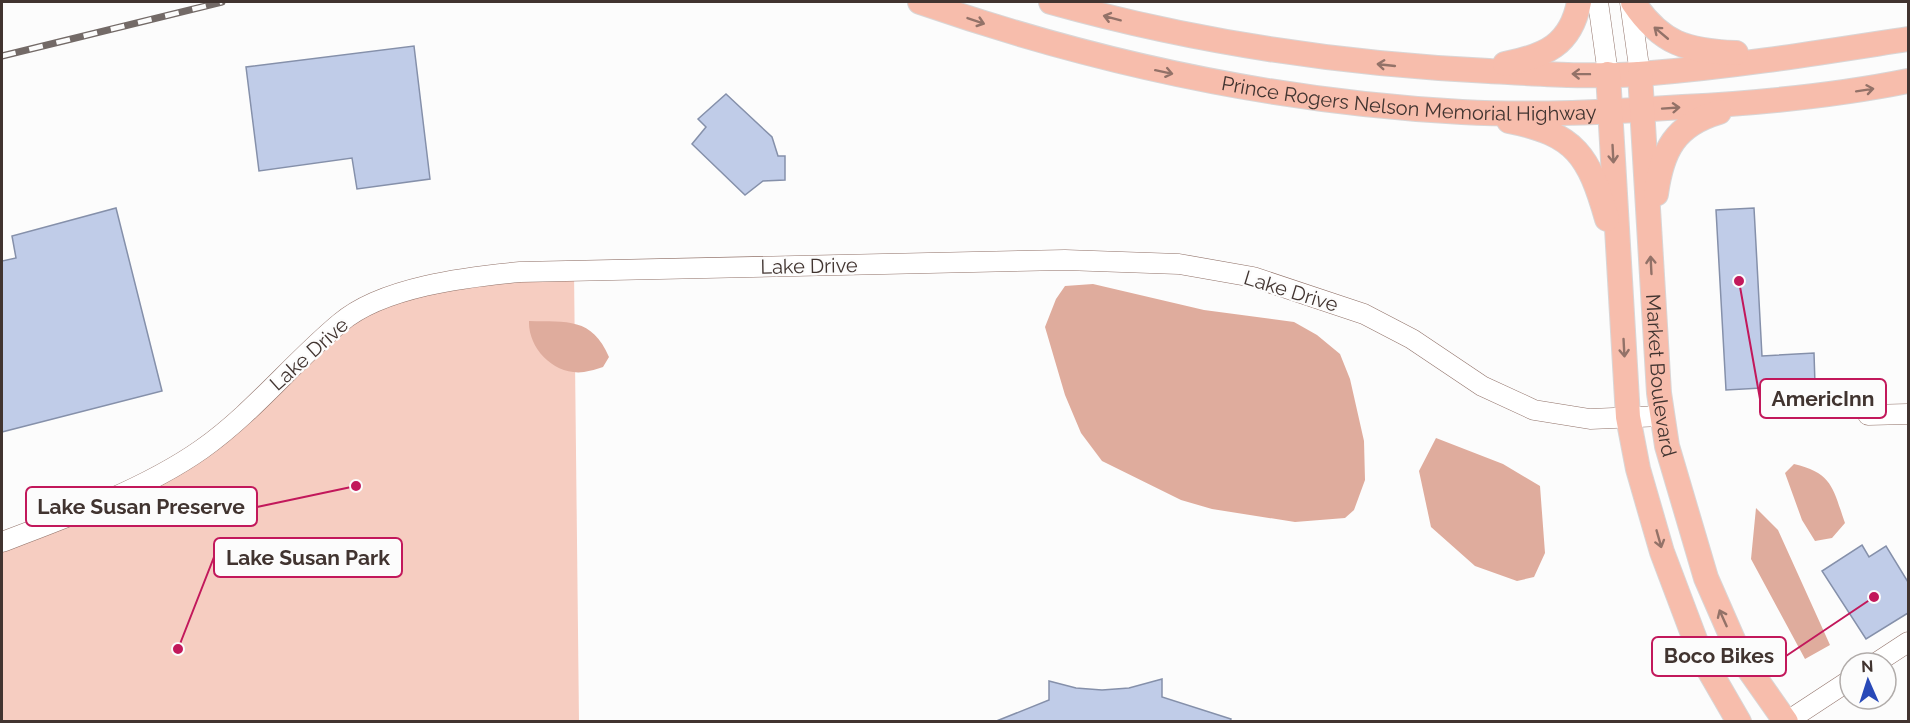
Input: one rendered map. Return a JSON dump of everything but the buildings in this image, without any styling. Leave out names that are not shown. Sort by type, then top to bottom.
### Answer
[{"type":"main road","name":"Prince Rogers Nelson Memorial Highway","points":[[921,2],[1070,50],[1196,79],[1317,99],[1462,112],[1642,110],[1770,101],[1866,90],[1908,81]]},
{"type":"main road","name":"Prince Rogers Nelson Memorial Highway","points":[[1051,2],[1184,35],[1256,48],[1339,60],[1457,70],[1640,74],[1753,63],[1908,39]]},
{"type":"main road","points":[[1457,70],[1500,66],[1547,51],[1562,41],[1570,30],[1579,2]]},
{"type":"main road","points":[[1631,2],[1666,39],[1694,50],[1820,53]]},
{"type":"main road","name":"Market Boulevard","points":[[1608,74],[1628,417],[1638,469],[1662,552],[1702,658],[1739,722]]},
{"type":"main road","name":"Market Boulevard","points":[[1640,74],[1658,391],[1662,416],[1681,500],[1706,578],[1741,658],[1786,722]]},
{"type":"main road","points":[[1650,235],[1662,162],[1668,148],[1680,133],[1693,122],[1710,115],[1770,101]]},
{"type":"main road","points":[[1462,112],[1545,131],[1559,137],[1576,149],[1584,159],[1600,192],[1619,261]]},
{"type":"street","name":"Market Boulevard","points":[[1598,2],[1608,74]]},
{"type":"street","name":"Market Boulevard","points":[[1631,2],[1640,74]]},
{"type":"street","name":"Lake Drive","points":[[2,543],[176,467],[234,424],[341,322],[376,302],[460,278],[520,272],[1065,260],[1179,264],[1253,277],[1364,314],[1412,339],[1482,386],[1533,410],[1590,418],[1662,416]]},
{"type":"street","points":[[1868,416],[1908,414]]},
{"type":"street","points":[[1894,651],[1908,642]]},
{"type":"street","points":[[1786,722],[1838,688]]},
{"type":"shaded area","points":[[574,271],[579,721],[2,722],[2,542],[176,467],[376,302]]},
{"type":"shaded area","points":[[1093,284],[1204,310],[1294,322],[1317,335],[1340,354],[1350,379],[1364,441],[1365,480],[1354,510],[1345,518],[1295,522],[1212,509],[1181,500],[1102,461],[1081,433],[1065,395],[1045,327],[1056,299],[1065,286]]},
{"type":"shaded area","points":[[529,321],[567,322],[586,328],[595,335],[609,357],[603,367],[594,370],[573,372],[563,370],[545,358],[538,350],[533,341]]},
{"type":"shaded area","points":[[1436,438],[1503,464],[1540,486],[1545,553],[1534,577],[1517,581],[1475,566],[1431,527],[1419,471]]},
{"type":"shaded area","points":[[1794,464],[1817,472],[1830,484],[1845,523],[1832,538],[1815,541],[1802,520],[1785,473]]},
{"type":"shaded area","points":[[1756,508],[1778,530],[1830,645],[1805,659],[1751,559]]},
{"type":"railway","points":[[2,56],[222,2]]},
{"type":"place","name":"AmericInn","points":[[1739,281]]},
{"type":"place","name":"Lake Susan Preserve","points":[[356,486]]},
{"type":"place","name":"Boco Bikes","points":[[1874,597]]},
{"type":"place","name":"Lake Susan Park","points":[[178,649]]}]
